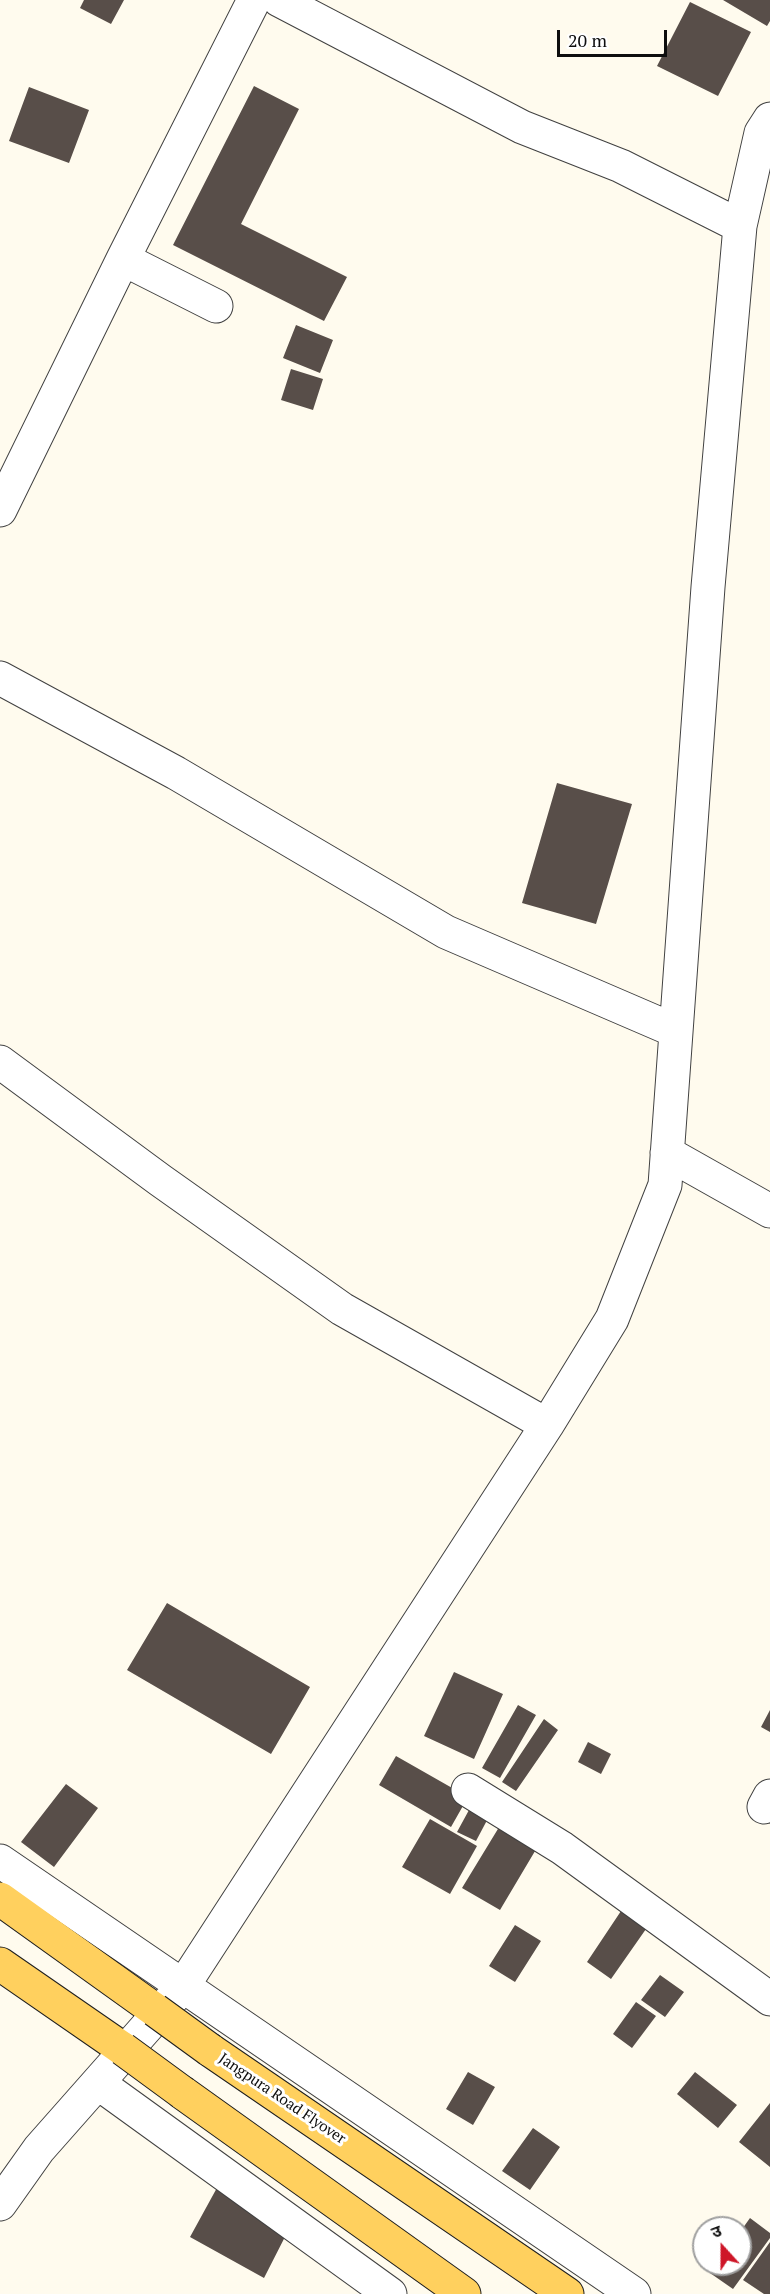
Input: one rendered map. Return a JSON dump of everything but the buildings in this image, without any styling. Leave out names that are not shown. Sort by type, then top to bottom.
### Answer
[{"type":"main road","name":"Jangpura Road Flyover","points":[[0,1899],[210,2050],[567,2294]]},
{"type":"main road","points":[[0,1964],[123,2049],[464,2294]]},
{"type":"street","points":[[0,510],[254,0]]},
{"type":"street","points":[[279,0],[522,127],[621,166],[740,226]]},
{"type":"street","points":[[0,2204],[39,2149],[183,1986],[547,1425],[612,1319],[665,1185],[709,576],[740,226],[761,132],[770,119]]},
{"type":"street","points":[[123,259],[216,306]]},
{"type":"street","points":[[0,678],[176,773],[447,932],[676,1031]]},
{"type":"street","points":[[0,1062],[169,1187],[342,1309],[547,1425]]},
{"type":"street","points":[[667,1154],[770,1211]]},
{"type":"street","points":[[468,1790],[562,1848],[770,1999]]},
{"type":"street","points":[[0,1861],[634,2294]]},
{"type":"street","points":[[98,2084],[390,2294]]}]
